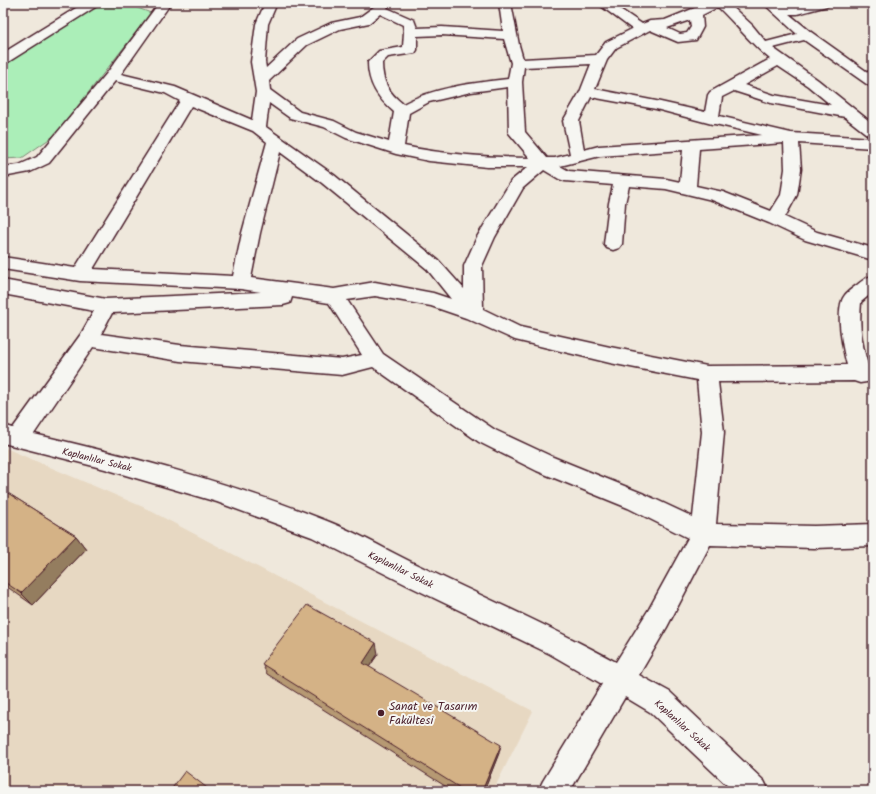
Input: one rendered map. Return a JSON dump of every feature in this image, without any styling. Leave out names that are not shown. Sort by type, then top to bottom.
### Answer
[{"type":"street","points":[[3,59],[93,3]]},
{"type":"street","points":[[3,172],[31,168],[43,160],[112,76],[165,3]]},
{"type":"street","points":[[258,128],[263,86],[258,62],[262,24],[271,3]]},
{"type":"street","points":[[505,3],[518,63],[515,82],[517,133],[543,163],[566,176],[666,184],[716,196],[775,219],[811,236],[873,254]]},
{"type":"street","points":[[603,3],[645,27],[678,38],[691,37],[697,27],[695,13]]},
{"type":"street","points":[[578,157],[571,121],[587,92],[600,59],[611,46],[645,27],[667,24],[719,3],[747,28],[763,47],[779,60],[813,83],[873,132]]},
{"type":"street","points":[[773,7],[797,10],[823,3]]},
{"type":"street","points":[[263,86],[302,42],[336,26],[364,20],[382,6],[409,23],[411,32],[410,50],[384,54],[375,62],[374,74],[385,98],[402,111]]},
{"type":"street","points":[[683,6],[695,13]]},
{"type":"street","points":[[773,7],[806,35],[837,55],[872,81]]},
{"type":"street","points":[[411,32],[442,31],[511,36]]},
{"type":"street","points":[[763,47],[806,35]]},
{"type":"street","points":[[518,63],[600,59]]},
{"type":"street","points":[[712,120],[712,108],[715,95],[734,86],[779,60]]},
{"type":"street","points":[[112,76],[170,90],[258,128],[275,142],[328,179],[433,265],[473,313]]},
{"type":"street","points":[[402,111],[424,99],[471,88],[515,82]]},
{"type":"street","points":[[263,86],[295,115],[329,124],[351,135],[396,149],[429,156],[487,162],[555,163],[599,151],[791,138],[873,143]]},
{"type":"street","points":[[734,86],[771,99],[850,113]]},
{"type":"street","points":[[587,92],[656,105],[712,120],[791,138]]},
{"type":"street","points":[[80,275],[188,99]]},
{"type":"street","points":[[396,149],[402,111]]},
{"type":"street","points":[[775,219],[789,195],[792,168],[791,138]]},
{"type":"street","points":[[242,283],[251,233],[275,142]]},
{"type":"street","points":[[688,189],[691,145]]},
{"type":"street","points":[[473,313],[473,266],[486,237],[517,185],[543,163]]},
{"type":"street","points":[[613,244],[617,203],[622,180]]},
{"type":"street","points":[[3,263],[80,275],[242,283],[334,296],[376,359],[487,436],[545,464],[636,501],[703,534],[814,537],[873,535]]},
{"type":"street","points":[[3,287],[106,306],[334,296],[375,289],[433,300],[473,313],[515,333],[610,355],[707,374],[867,374],[852,341],[850,319],[852,299],[873,282]]},
{"type":"street","points":[[10,437],[88,339],[106,306]]},
{"type":"street","points":[[88,339],[180,353],[342,368],[376,359]]},
{"type":"street","points":[[553,791],[658,618],[703,534],[713,432],[707,374]]},
{"type":"street","name":"Kaplanlılar Sokak","points":[[10,437],[104,460],[218,492],[320,529],[418,578],[559,644],[660,702],[754,791]]},
{"type":"shaded area","points":[[3,447],[143,507],[533,711],[493,791],[3,791]]},
{"type":"green space","points":[[93,6],[135,7],[151,13],[55,135],[22,158],[3,159],[3,64]]},
{"type":"building","points":[[3,490],[76,536],[21,593],[3,581]]},
{"type":"building","name":"Sanat ve Tasarım Fakültesi","points":[[307,605],[376,643],[363,663],[501,745],[482,791],[465,791],[262,664]]},
{"type":"building","points":[[185,771],[211,791],[170,791]]},
{"type":"place","name":"Sanat ve Tasarım Fakültesi","points":[[381,713]]}]
